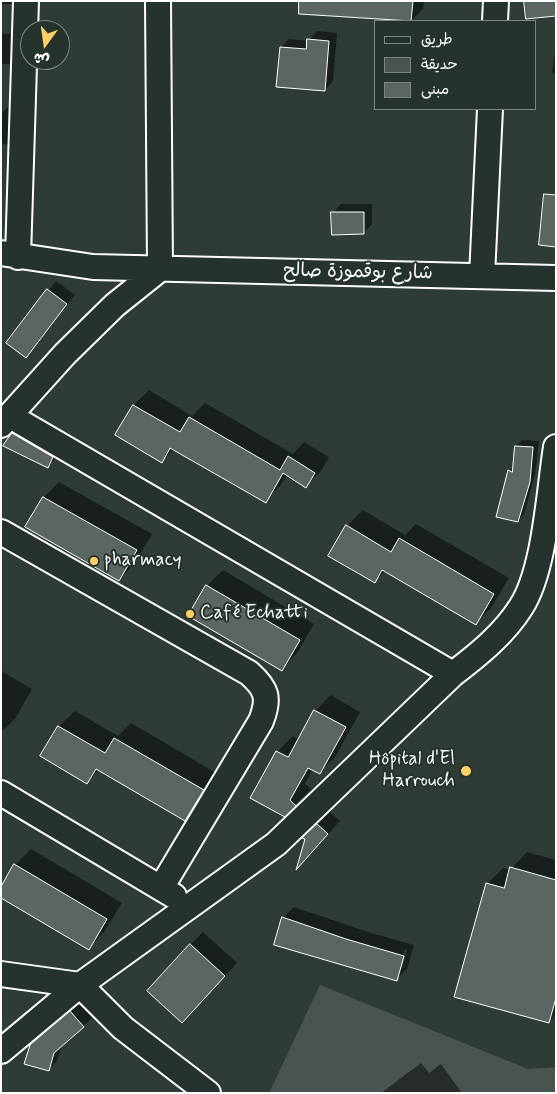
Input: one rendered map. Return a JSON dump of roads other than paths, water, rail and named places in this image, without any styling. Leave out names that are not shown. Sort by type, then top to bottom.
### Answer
[{"type":"street","points":[[10,255],[26,1]]},
{"type":"street","points":[[158,1],[160,268],[114,306],[66,354],[6,421],[453,674]]},
{"type":"street","points":[[495,20],[496,1]]},
{"type":"street","points":[[482,276],[490,110]]},
{"type":"street","name":"شارع بوقموزة صالح","points":[[10,255],[93,266],[556,278]]},
{"type":"street","points":[[1,1051],[80,985],[276,844],[453,674],[484,651],[521,607],[534,582],[556,447]]},
{"type":"street","points":[[1,532],[249,673],[260,682],[266,694],[266,709],[261,721],[161,888]]},
{"type":"street","points":[[1,793],[190,906]]},
{"type":"street","points":[[1,974],[80,985],[123,1028],[208,1093]]},
{"type":"place","name":"pharmacy","points":[[94,561]]},
{"type":"place","name":"Café Echatti","points":[[190,614]]},
{"type":"place","name":"Hôpital d'El Harrouch","points":[[466,771]]}]
